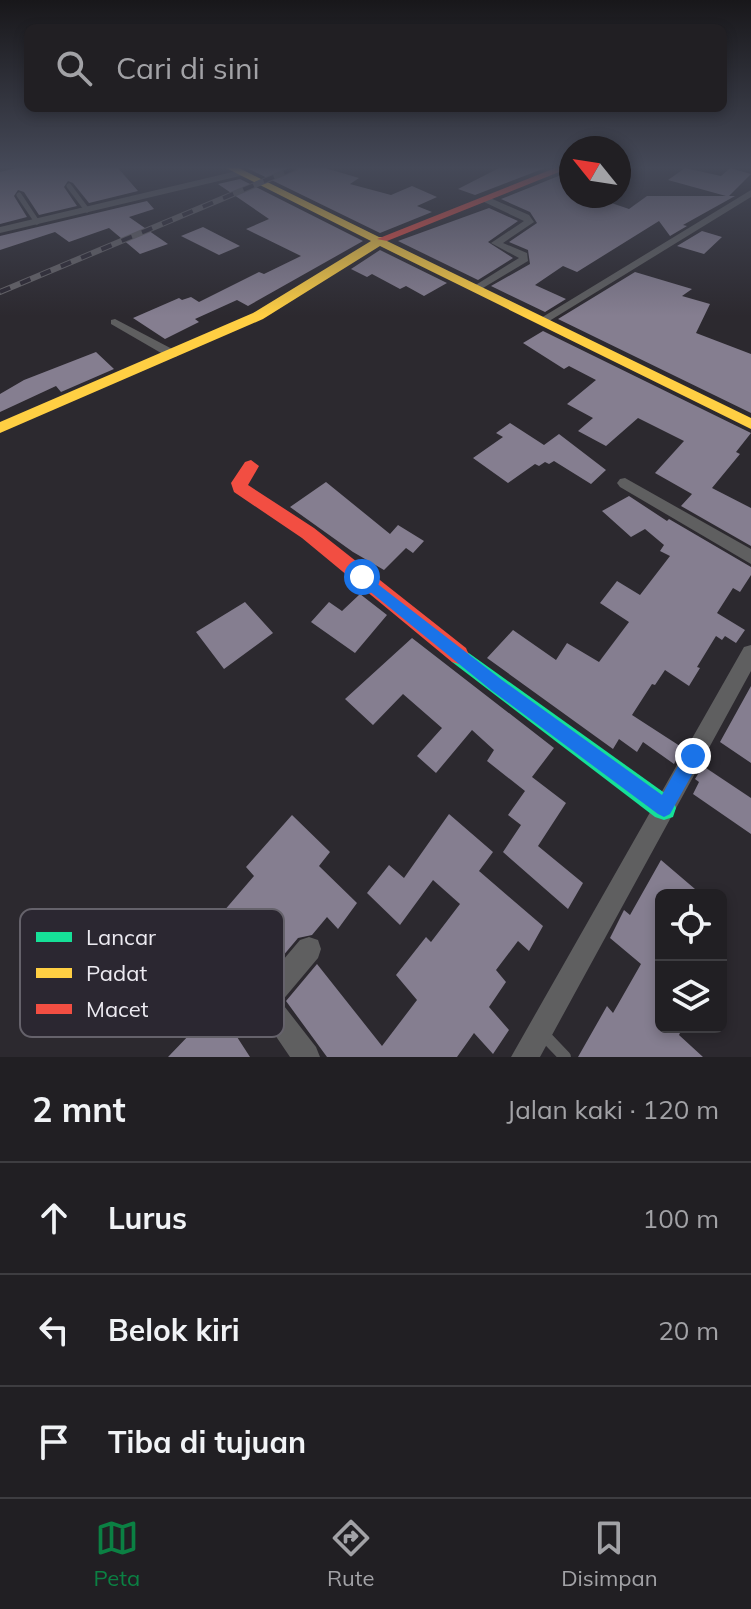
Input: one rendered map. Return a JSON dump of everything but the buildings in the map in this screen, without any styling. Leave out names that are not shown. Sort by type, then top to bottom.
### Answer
[{"type":"street","points":[[0,230],[56,217]]},
{"type":"street","points":[[333,217],[751,424]]},
{"type":"street","points":[[0,428],[272,309],[379,241],[439,217]]},
{"type":"street","points":[[478,288],[524,259],[523,255],[496,243],[529,220],[523,217]]},
{"type":"street","points":[[542,321],[711,217]]},
{"type":"street","points":[[115,322],[172,354]]},
{"type":"street","points":[[251,466],[239,483],[240,488],[308,533],[496,685],[664,808]]},
{"type":"street","points":[[625,483],[751,557]]},
{"type":"street","points":[[525,1057],[751,653]]},
{"type":"street","points":[[284,979],[309,949]]},
{"type":"street","points":[[284,1027],[306,1057]]},
{"type":"lane","points":[[34,217],[37,222]]},
{"type":"lane","points":[[541,1031],[565,1057]]},
{"type":"railway","points":[[0,292],[178,217]]},
{"type":"traffic: fast","points":[[459,655],[664,808]]},
{"type":"traffic: slow","points":[[331,217],[751,424]]},
{"type":"traffic: slow","points":[[0,428],[258,316],[383,239]]},
{"type":"traffic: jam","points":[[383,239],[438,217]]},
{"type":"traffic: jam","points":[[251,466],[239,483],[240,488],[308,533],[459,655]]},
{"type":"route","points":[[362,577],[496,685],[664,808],[693,756]]}]
